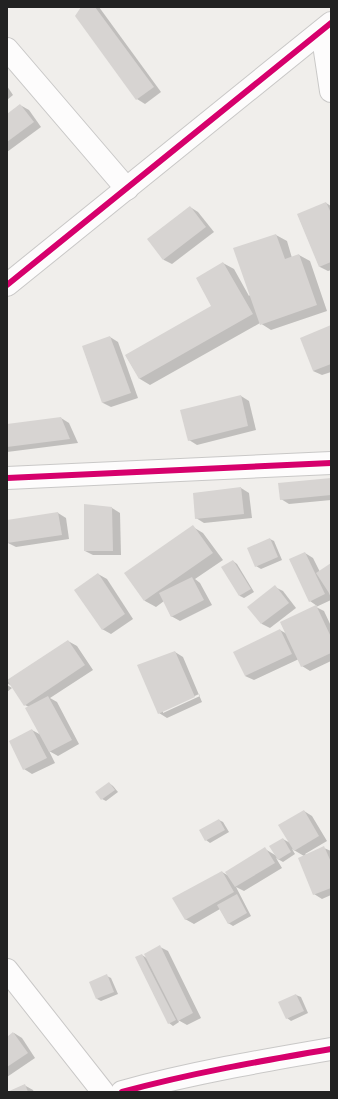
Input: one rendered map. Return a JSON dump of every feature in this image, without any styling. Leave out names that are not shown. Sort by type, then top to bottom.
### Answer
[{"type":"street","points":[[327,27],[331,91]]},
{"type":"street","points":[[7,285],[327,27]]},
{"type":"street","points":[[7,49],[127,189]]},
{"type":"street","points":[[7,478],[331,463]]},
{"type":"street","points":[[7,970],[103,1092]]},
{"type":"street","points":[[122,1092],[163,1081],[227,1067],[331,1049]]},
{"type":"building","points":[[81,7],[95,7],[154,87],[136,100],[75,16]]},
{"type":"building","points":[[20,104],[34,122],[7,142],[7,114]]},
{"type":"building","points":[[326,202],[331,213],[331,262],[319,267],[297,214]]},
{"type":"building","points":[[190,206],[206,227],[163,260],[147,239]]},
{"type":"building","points":[[276,234],[285,259],[299,254],[317,305],[260,325],[233,248]]},
{"type":"building","points":[[223,262],[253,314],[139,379],[125,355],[211,306],[196,278]]},
{"type":"building","points":[[331,325],[331,364],[313,371],[300,338]]},
{"type":"building","points":[[110,336],[131,393],[102,403],[82,346]]},
{"type":"building","points":[[241,395],[248,426],[188,441],[180,410]]},
{"type":"building","points":[[61,417],[70,439],[7,447],[7,424]]},
{"type":"building","points":[[331,478],[331,495],[280,500],[278,483]]},
{"type":"building","points":[[241,487],[244,514],[195,519],[193,493]]},
{"type":"building","points":[[84,504],[112,507],[113,551],[84,551]]},
{"type":"building","points":[[58,512],[62,535],[7,543],[7,520]]},
{"type":"building","points":[[193,525],[213,553],[144,601],[124,573]]},
{"type":"building","points":[[270,538],[278,557],[255,567],[247,548]]},
{"type":"building","points":[[305,552],[325,594],[309,602],[289,559]]},
{"type":"building","points":[[233,560],[251,589],[239,596],[221,567]]},
{"type":"building","points":[[331,563],[331,592],[329,593],[316,573]]},
{"type":"building","points":[[98,573],[125,614],[102,630],[74,590]]},
{"type":"building","points":[[192,577],[204,600],[171,617],[159,593]]},
{"type":"building","points":[[275,585],[289,603],[261,624],[247,607]]},
{"type":"building","points":[[316,605],[331,637],[331,653],[301,667],[280,622]]},
{"type":"building","points":[[280,629],[292,654],[245,676],[233,652]]},
{"type":"building","points":[[68,640],[85,665],[24,706],[7,680]]},
{"type":"building","points":[[175,651],[195,697],[158,714],[137,665]]},
{"type":"building","points":[[48,696],[72,740],[49,752],[25,708]]},
{"type":"building","points":[[32,729],[47,758],[23,770],[9,741]]},
{"type":"building","points":[[109,782],[115,790],[101,800],[95,792]]},
{"type":"building","points":[[304,810],[319,836],[294,851],[278,825]]},
{"type":"building","points":[[219,819],[225,830],[205,841],[199,830]]},
{"type":"building","points":[[283,838],[291,852],[278,860],[269,846]]},
{"type":"building","points":[[324,846],[331,862],[331,888],[313,895],[298,858]]},
{"type":"building","points":[[265,847],[275,863],[235,887],[225,872]]},
{"type":"building","points":[[222,871],[234,892],[185,920],[172,898]]},
{"type":"building","points":[[237,894],[247,913],[228,924],[217,905]]},
{"type":"building","points":[[160,945],[193,1013],[178,1021],[144,954]]},
{"type":"building","points":[[142,954],[176,1020],[168,1024],[135,957]]},
{"type":"building","points":[[107,974],[114,992],[96,999],[89,982]]},
{"type":"building","points":[[296,994],[304,1011],[286,1019],[278,1002]]},
{"type":"building","points":[[13,1032],[28,1053],[7,1067],[7,1037]]},
{"type":"building","points":[[25,1084],[28,1092],[7,1092]]},
{"type":"cycle path","points":[[7,285],[331,23]]},
{"type":"cycle path","points":[[7,478],[331,463]]},
{"type":"cycle path","points":[[122,1092],[200,1073],[331,1049]]}]
